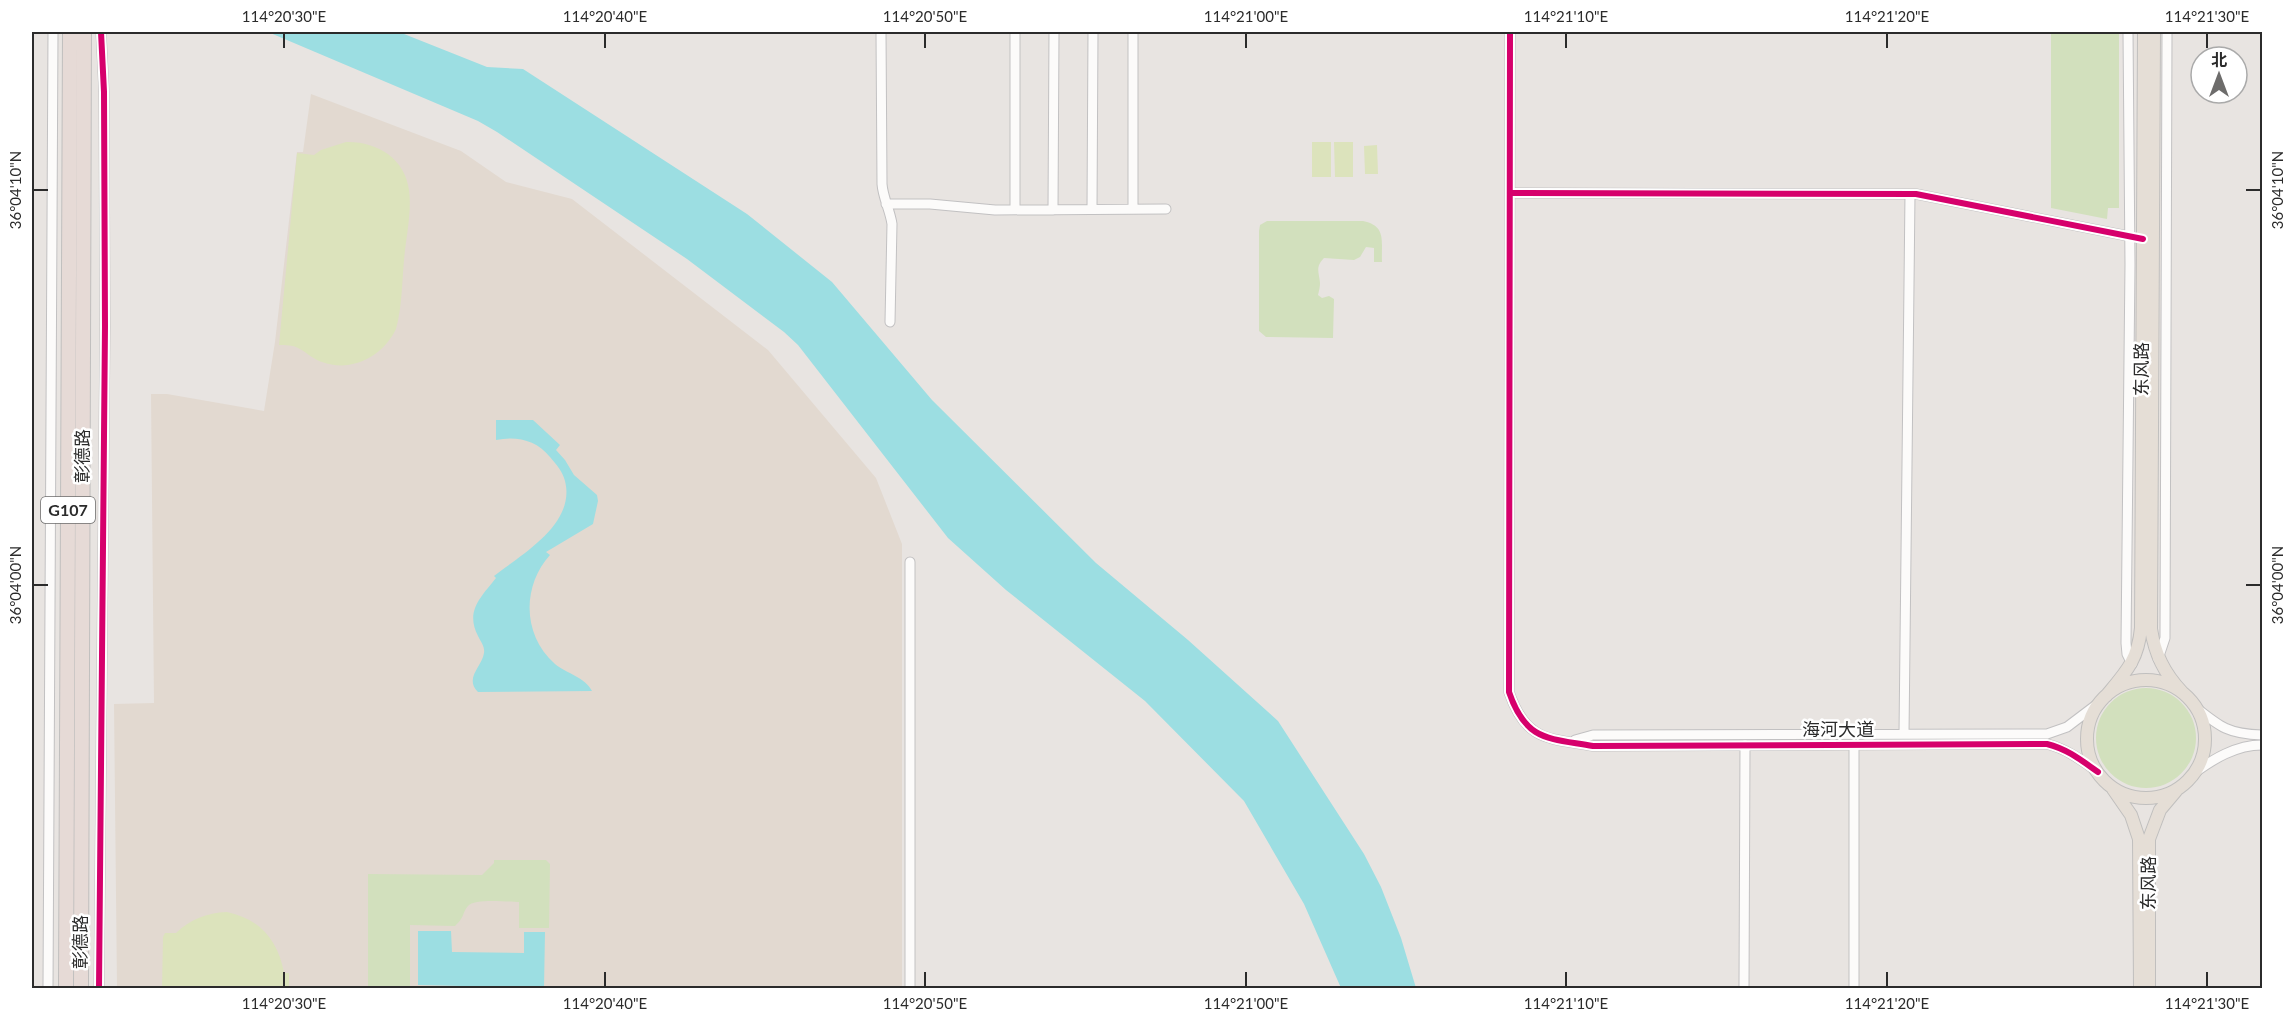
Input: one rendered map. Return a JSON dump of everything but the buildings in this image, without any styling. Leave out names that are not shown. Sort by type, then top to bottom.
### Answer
[{"type":"highway","name":"彰德路","points":[[66,988],[70,32]]},
{"type":"highway","name":"彰德路","points":[[81,988],[84,32]]},
{"type":"main road","name":"东风路","points":[[2103,699],[2132,664],[2140,645],[2144,32]]},
{"type":"main road","name":"东风路","points":[[2154,32],[2151,629],[2158,659],[2182,692]]},
{"type":"main road","points":[[2148,680],[2166,684],[2182,692],[2194,706],[2202,722],[2205,740],[2202,758],[2193,774],[2180,787],[2164,795],[2146,797],[2128,795],[2111,786],[2098,772],[2090,755],[2087,737],[2091,718],[2103,699],[2121,686],[2148,680]]},
{"type":"main road","name":"东风路","points":[[2111,786],[2131,815],[2139,839],[2140,988]]},
{"type":"main road","name":"东风路","points":[[2149,988],[2149,839],[2160,810],[2180,787]]},
{"type":"street","points":[[48,988],[53,32]]},
{"type":"street","points":[[99,988],[105,326],[104,92],[101,32]]},
{"type":"street","points":[[881,32],[882,184],[892,224],[890,322]]},
{"type":"street","points":[[1015,32],[1015,210]]},
{"type":"street","points":[[1053,210],[1054,32]]},
{"type":"street","points":[[1092,210],[1093,32]]},
{"type":"street","points":[[1133,32],[1133,209]]},
{"type":"street","points":[[1510,32],[1509,692],[1514,707],[1529,728],[1552,740],[1570,742]]},
{"type":"street","points":[[2128,32],[2130,236],[2126,643],[2127,654],[2132,664]]},
{"type":"street","points":[[2158,659],[2165,638],[2168,32]]},
{"type":"street","points":[[1510,193],[1910,194],[2143,239]]},
{"type":"street","points":[[1904,734],[1910,194]]},
{"type":"street","points":[[886,204],[930,204],[1015,210],[1166,209]]},
{"type":"street","points":[[910,562],[910,988]]},
{"type":"street","name":"海河大道","points":[[1570,742],[1593,735],[2047,734],[2067,727],[2103,699]]},
{"type":"street","points":[[2194,706],[2221,727],[2262,735]]},
{"type":"street","name":"海河大道","points":[[1570,742],[1593,746],[2047,744],[2075,755],[2098,772]]},
{"type":"street","points":[[1744,988],[1745,745]]},
{"type":"street","points":[[1854,745],[1854,988]]},
{"type":"street","points":[[2193,774],[2213,759],[2226,753],[2262,745]]},
{"type":"shaded area","points":[[311,94],[461,151],[506,182],[572,199],[768,350],[876,478],[902,544],[902,988],[117,988],[114,704],[154,703],[151,394],[167,394],[264,411],[275,342],[297,152],[303,152]]},
{"type":"green space","points":[[2051,32],[2119,32],[2119,208],[2108,208],[2107,219],[2051,208]]},
{"type":"green space","points":[[346,142],[357,142],[378,148],[395,160],[406,179],[410,207],[401,303],[396,329],[383,347],[365,360],[355,364],[333,365],[315,359],[296,347],[279,345],[297,153],[314,155],[321,150]]},
{"type":"green space","points":[[1312,142],[1331,142],[1331,177],[1312,177]]},
{"type":"green space","points":[[1334,142],[1353,142],[1353,177],[1335,177]]},
{"type":"green space","points":[[1377,145],[1378,174],[1365,174],[1364,146]]},
{"type":"green space","points":[[1267,221],[1363,221],[1371,223],[1379,231],[1382,241],[1382,262],[1374,262],[1374,248],[1366,247],[1360,257],[1354,260],[1324,258],[1319,264],[1318,295],[1322,298],[1329,296],[1334,299],[1333,338],[1266,337],[1259,331],[1259,231],[1260,225]]},
{"type":"green space","points":[[2146,688],[2165,692],[2182,702],[2192,719],[2196,738],[2192,757],[2182,774],[2165,784],[2146,788],[2127,784],[2110,774],[2100,757],[2096,738],[2100,719],[2110,702],[2127,692]]},
{"type":"green space","points":[[494,860],[546,860],[550,864],[549,928],[519,928],[519,902],[477,902],[466,908],[455,926],[410,925],[410,988],[368,988],[368,874],[482,875],[494,863]]},
{"type":"green space","points":[[227,912],[249,920],[266,933],[277,951],[284,973],[289,973],[289,988],[162,988],[165,933],[176,933],[193,920],[206,915]]},
{"type":"water","points":[[268,32],[399,32],[487,67],[523,69],[747,214],[832,282],[932,400],[1096,563],[1188,640],[1278,721],[1364,854],[1381,887],[1401,938],[1416,988],[1341,988],[1304,904],[1244,801],[1145,701],[1006,590],[948,538],[798,345],[784,332],[687,259],[497,132],[478,121]]},
{"type":"water","points":[[496,420],[533,420],[560,445],[556,450],[574,475],[597,495],[598,501],[593,524],[546,552],[550,555],[534,581],[530,610],[536,639],[544,652],[555,664],[581,679],[592,691],[478,692],[474,687],[473,677],[483,658],[484,651],[474,627],[476,605],[496,578],[494,576],[532,548],[555,524],[566,497],[564,478],[545,451],[532,443],[519,439],[496,440]]},
{"type":"water","points":[[418,931],[451,931],[452,952],[524,953],[524,932],[545,932],[544,988],[462,988],[462,986],[418,985]]},
{"type":"cycle path","points":[[99,988],[105,326],[104,92],[101,32]]},
{"type":"cycle path","points":[[1510,32],[1509,692],[1523,720],[1541,735],[1593,746],[2047,744],[2080,759],[2098,772]]},
{"type":"cycle path","points":[[1510,193],[1916,194],[2143,239]]}]
